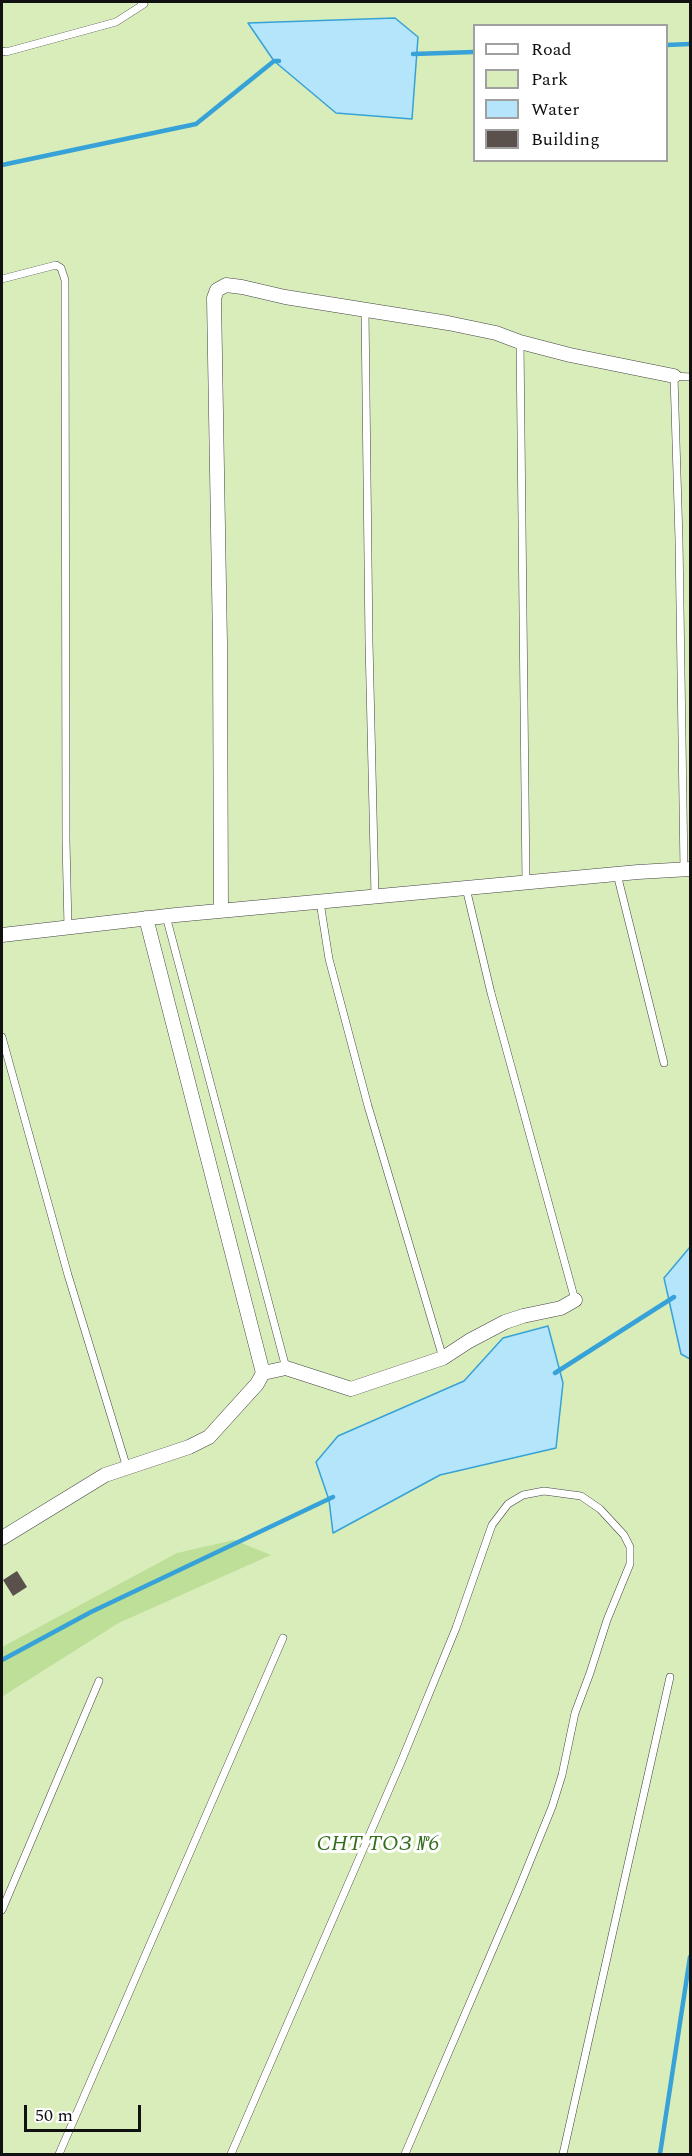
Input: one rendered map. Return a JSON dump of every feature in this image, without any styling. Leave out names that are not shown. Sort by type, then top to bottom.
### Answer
[{"type":"street","points":[[220,911],[220,643],[214,298],[217,290],[226,285],[448,323],[496,333],[570,355],[674,376]]},
{"type":"street","points":[[2,934],[166,916],[617,874],[687,870]]},
{"type":"street","points":[[2,1538],[105,1475],[189,1447],[209,1437],[257,1384],[263,1373],[146,918]]},
{"type":"street","points":[[263,1373],[286,1368],[351,1389],[443,1358],[505,1322],[561,1308],[575,1300]]},
{"type":"lane","points":[[2,51],[6,52],[116,22],[144,4],[141,2]]},
{"type":"lane","points":[[2,279],[56,265],[61,268],[65,280],[68,928]]},
{"type":"lane","points":[[365,310],[375,897]]},
{"type":"lane","points":[[520,342],[526,883]]},
{"type":"lane","points":[[687,870],[674,376],[690,377]]},
{"type":"lane","points":[[617,874],[664,1063]]},
{"type":"lane","points":[[466,888],[491,993],[575,1300]]},
{"type":"lane","points":[[320,902],[329,959],[362,1083],[443,1358]]},
{"type":"lane","points":[[166,916],[286,1368]]},
{"type":"lane","points":[[2,1037],[68,1275],[127,1468]]},
{"type":"lane","points":[[231,2154],[401,1762],[456,1628],[492,1525],[508,1504],[522,1495],[544,1491],[581,1496],[600,1509],[624,1536],[630,1547],[630,1564],[607,1620],[574,1713],[562,1775],[552,1807],[405,2154]]},
{"type":"lane","points":[[59,2154],[284,1638]]},
{"type":"lane","points":[[563,2154],[670,1677]]},
{"type":"lane","points":[[2,1910],[99,1681]]},
{"type":"green space","name":"СНТ ТОЗ №6","points":[[2,2],[690,2],[690,1247],[664,1278],[681,1354],[690,1359],[690,2154],[2,2154],[2,1697],[119,1623],[270,1555],[51,1622],[2,1647]],"holes":[[[503,1338],[556,1448],[440,1475],[333,1533],[329,1500],[316,1462],[338,1436],[464,1381]]]},
{"type":"green space","points":[[234,1540],[271,1555],[119,1623],[2,1697],[2,1647],[177,1553]]},
{"type":"water","points":[[395,18],[418,37],[412,119],[336,113],[274,61],[248,23]]},
{"type":"water","points":[[690,1247],[690,1359],[681,1354],[664,1278]]},
{"type":"water","points":[[548,1326],[563,1383],[556,1448],[440,1475],[333,1533],[329,1500],[316,1462],[338,1436],[464,1381],[503,1338]]},
{"type":"building","points":[[17,1571],[27,1587],[13,1596],[3,1580]]},
{"type":"waterway","points":[[668,45],[690,44]]},
{"type":"waterway","points":[[413,54],[473,52]]},
{"type":"waterway","points":[[2,165],[196,124],[274,61],[279,61]]},
{"type":"waterway","points":[[555,1373],[674,1297]]},
{"type":"waterway","points":[[2,1660],[91,1612],[333,1497]]},
{"type":"waterway","points":[[660,2154],[690,1957]]}]
